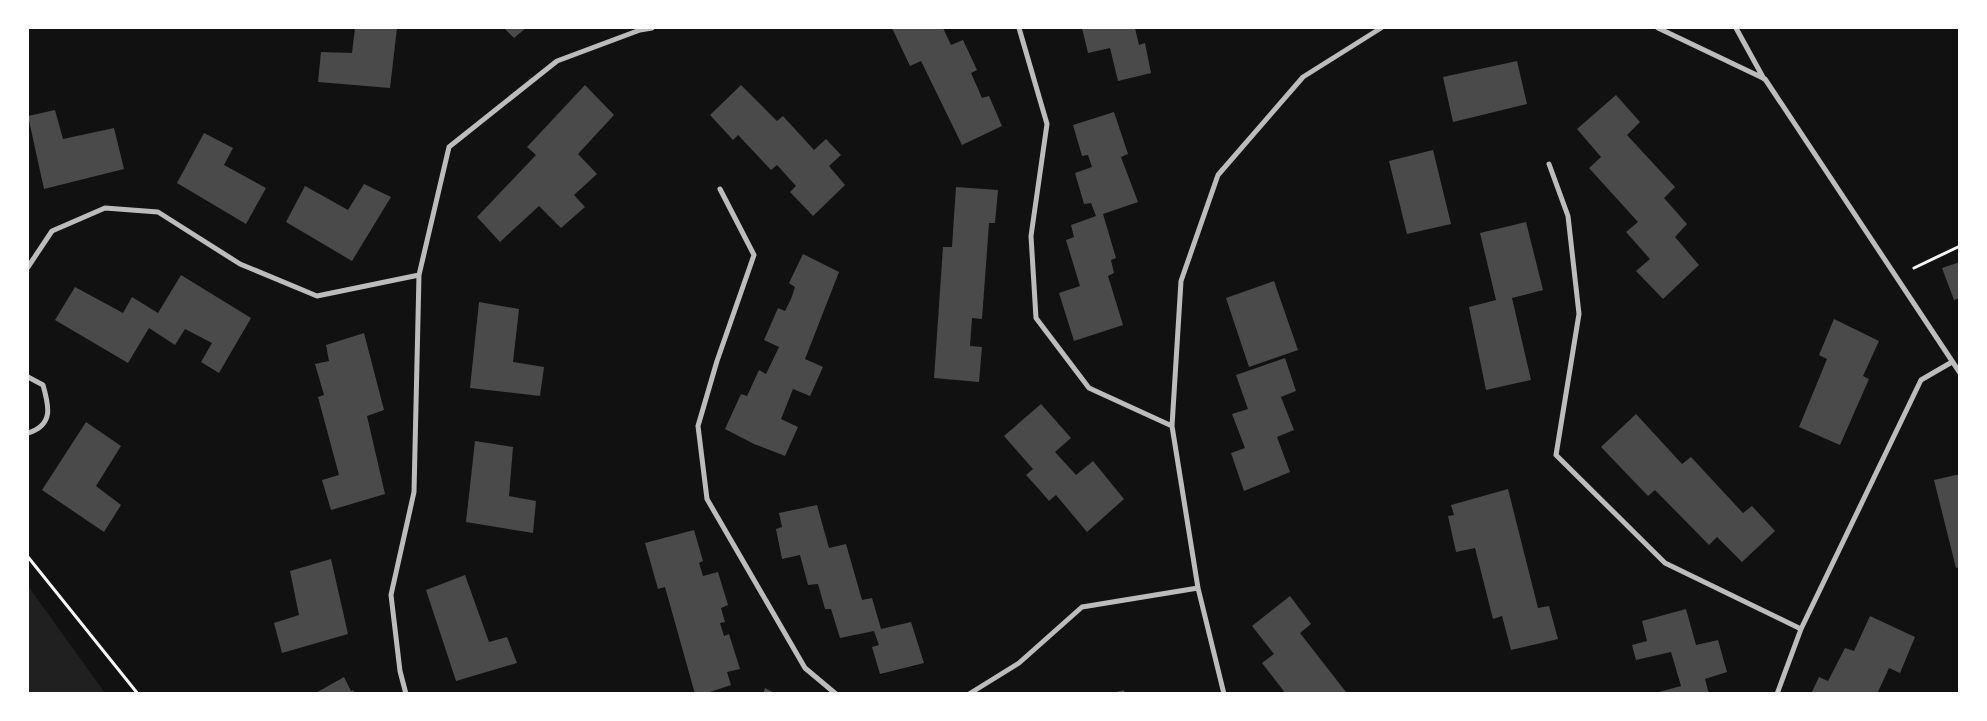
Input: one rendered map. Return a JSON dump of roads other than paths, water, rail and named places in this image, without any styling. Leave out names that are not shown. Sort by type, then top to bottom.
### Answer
[{"type":"street","points":[[406,694],[400,671],[391,595],[414,492],[419,275],[449,148],[557,61],[640,30],[652,28]]},
{"type":"street","points":[[1019,28],[1047,124],[1031,236],[1036,318],[1088,388],[1172,426]]},
{"type":"street","points":[[1224,694],[1198,588],[1172,426],[1180,281],[1218,175],[1303,77],[1381,28]]},
{"type":"street","points":[[1658,28],[1765,79]]},
{"type":"street","points":[[1736,28],[1765,79],[1960,374]]},
{"type":"street","points":[[1549,164],[1568,216],[1578,314],[1556,455],[1665,563],[1801,629]]},
{"type":"street","points":[[720,189],[754,255],[716,360],[698,426],[707,499],[805,668],[836,694]]},
{"type":"street","points":[[28,267],[52,231],[105,208],[158,212],[240,264],[317,296],[419,275]]},
{"type":"street","points":[[1777,694],[1801,629],[1921,380],[1952,362]]},
{"type":"street","points":[[28,377],[43,385],[49,409],[48,416],[37,430],[28,433]]},
{"type":"street","points":[[969,694],[1019,663],[1082,607],[1198,588]]}]
